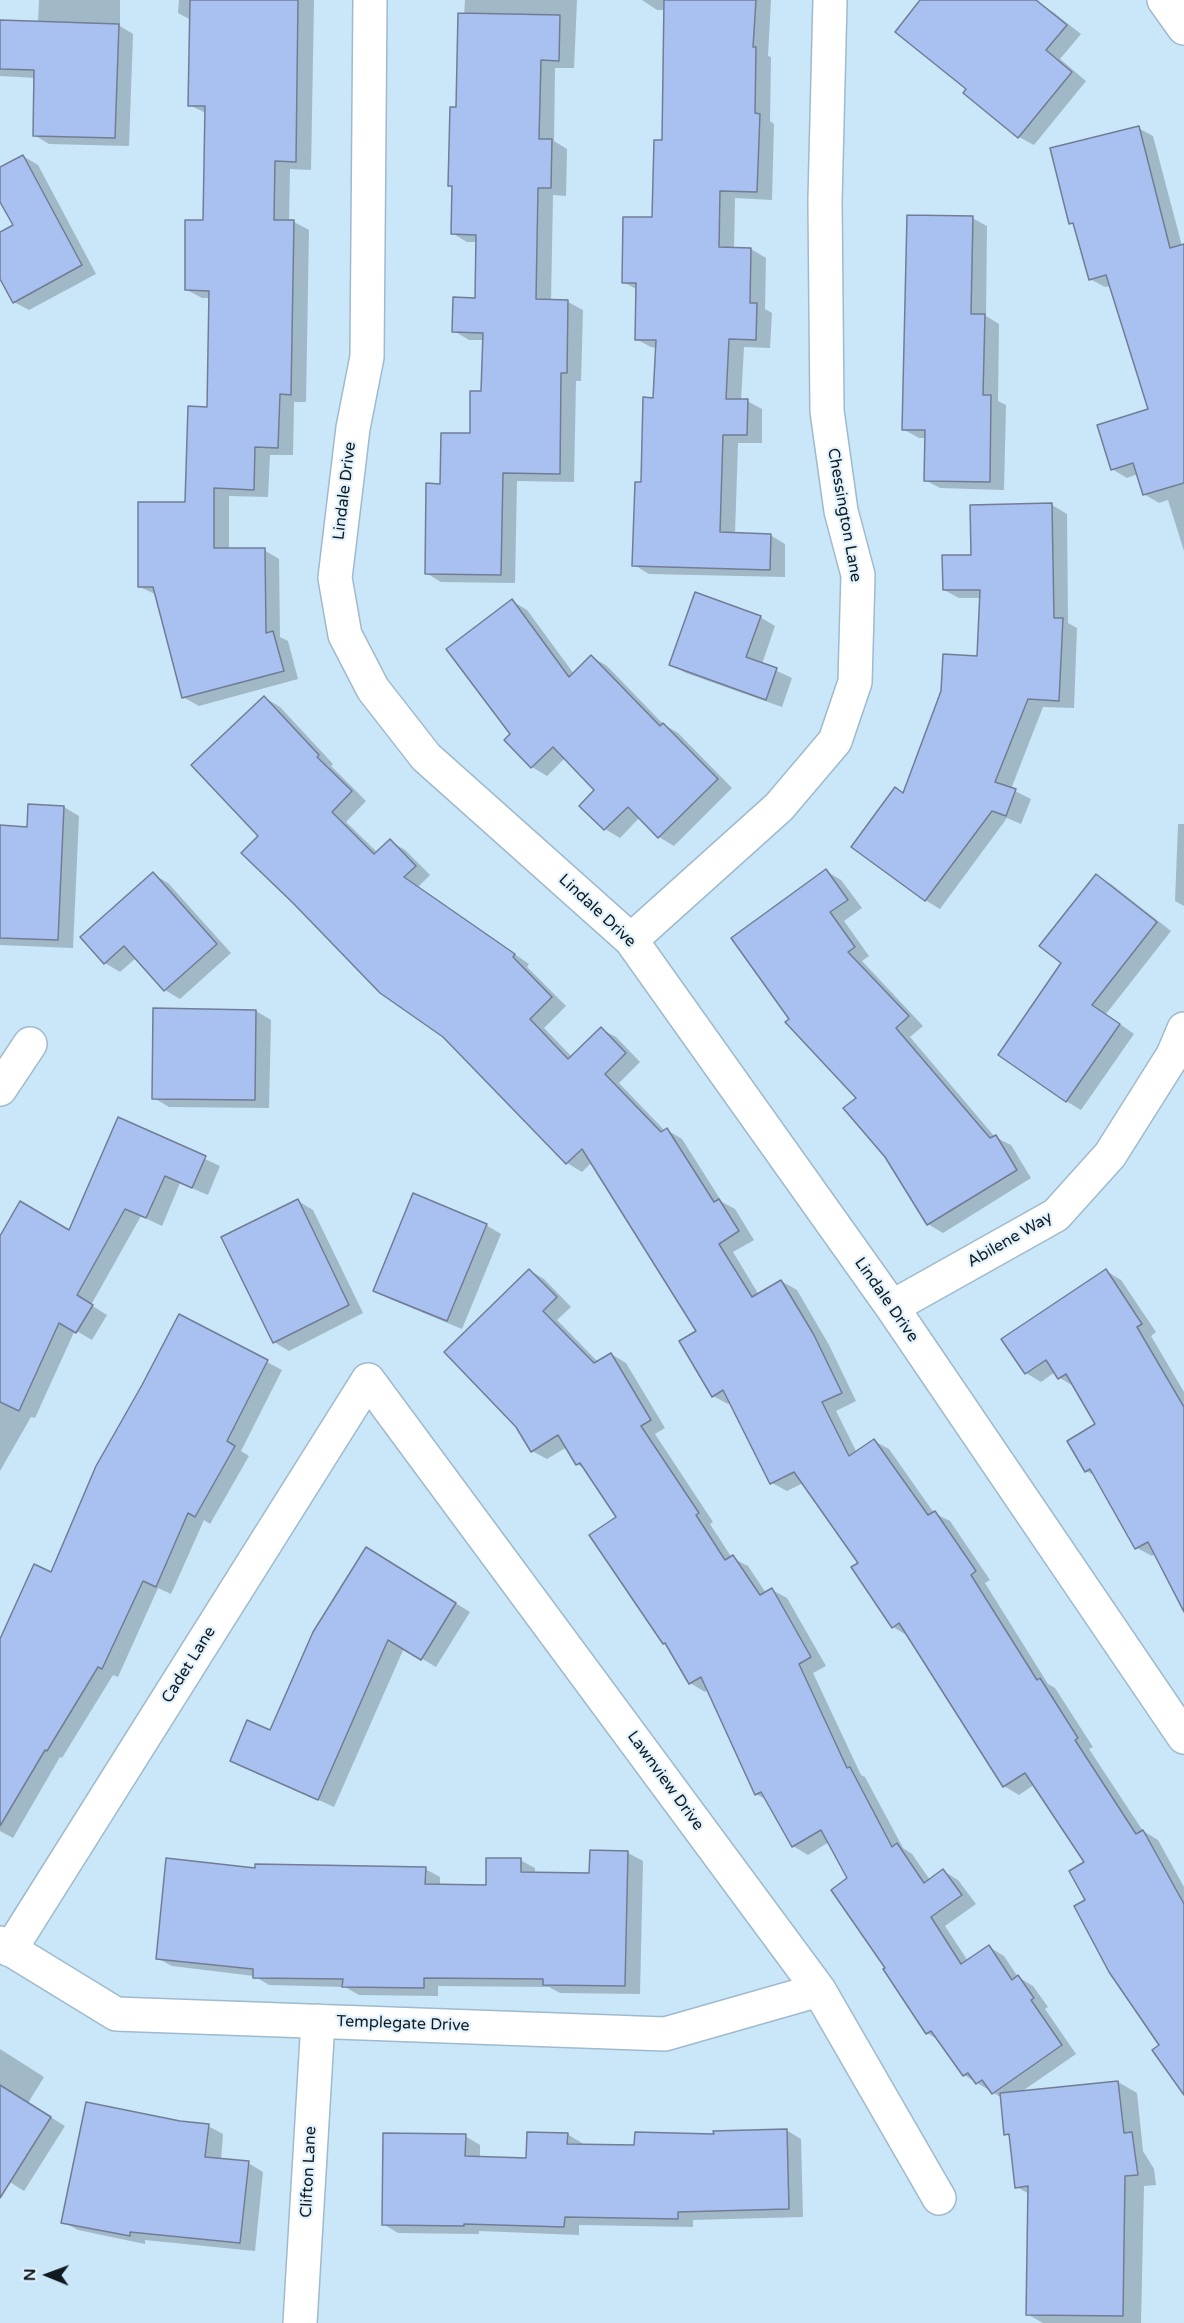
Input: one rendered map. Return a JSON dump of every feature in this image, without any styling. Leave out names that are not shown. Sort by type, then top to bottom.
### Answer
[{"type":"street","name":"Lindale Drive","points":[[370,0],[368,357],[353,428],[335,578],[345,635],[373,689],[426,757],[632,940],[892,1307],[1184,1737]]},
{"type":"street","name":"Chessington Lane","points":[[632,940],[779,807],[835,741],[855,682],[858,575],[841,511],[827,411],[825,201],[830,0]]},
{"type":"street","points":[[1164,0],[1184,28]]},
{"type":"street","name":"Abilene Way","points":[[892,1307],[1056,1215],[1110,1155],[1173,1055],[1184,1029]]},
{"type":"street","points":[[0,1089],[30,1044]]},
{"type":"street","name":"Cadet Lane","points":[[5,1947],[368,1380]]},
{"type":"street","name":"Lawnview Drive","points":[[368,1380],[819,1990],[939,2198]]},
{"type":"street","name":"Templegate Drive","points":[[5,1947],[116,2014],[665,2034],[819,1990]]},
{"type":"street","name":"Clifton Lane","points":[[300,2323],[318,2021]]},
{"type":"building","points":[[190,0],[298,0],[296,162],[275,161],[274,220],[294,220],[291,395],[280,394],[278,448],[255,447],[254,490],[214,488],[214,548],[265,548],[266,633],[273,631],[284,671],[182,698],[153,587],[138,587],[138,502],[185,502],[188,406],[207,407],[209,291],[185,290],[185,220],[203,220],[205,106],[188,106]]},
{"type":"building","points":[[664,0],[756,0],[753,47],[756,47],[755,113],[760,114],[757,192],[720,191],[719,247],[751,248],[750,303],[757,303],[756,340],[729,339],[726,399],[748,399],[747,435],[723,435],[720,532],[771,534],[770,570],[632,566],[635,482],[641,482],[643,397],[653,398],[656,340],[635,340],[636,283],[622,283],[623,217],[652,217],[654,140],[662,140]]},
{"type":"building","points":[[920,0],[1036,0],[1067,25],[1046,50],[1072,72],[1018,138],[963,93],[966,89],[895,32]]},
{"type":"building","points":[[458,13],[560,15],[559,61],[541,60],[539,139],[552,139],[551,188],[538,188],[536,299],[568,300],[567,373],[561,373],[560,474],[503,473],[501,575],[425,574],[426,483],[440,484],[441,433],[470,433],[470,391],[481,391],[483,333],[452,332],[453,297],[475,298],[476,235],[451,234],[452,186],[448,186],[450,107],[456,107]]},
{"type":"building","points":[[0,20],[119,24],[115,138],[33,136],[34,70],[0,69]]},
{"type":"building","points":[[1139,126],[1170,248],[1184,244],[1184,483],[1143,495],[1133,463],[1111,470],[1097,425],[1148,409],[1106,275],[1089,280],[1073,223],[1069,224],[1050,148]]},
{"type":"building","points":[[23,155],[82,265],[13,303],[0,279],[0,232],[13,225],[0,202],[0,167]]},
{"type":"building","points":[[907,215],[973,216],[971,314],[985,314],[983,395],[991,395],[990,482],[924,481],[925,430],[902,430]]},
{"type":"building","points":[[1052,503],[1054,618],[1063,618],[1059,701],[1028,699],[995,782],[1016,789],[1006,816],[992,811],[925,901],[851,847],[895,787],[903,793],[941,691],[943,654],[977,656],[980,590],[943,590],[942,555],[971,555],[970,505]]},
{"type":"building","points":[[695,592],[761,616],[746,657],[777,668],[766,700],[669,665]]},
{"type":"building","points":[[512,599],[569,677],[591,655],[660,726],[663,723],[718,779],[658,838],[628,807],[604,830],[579,806],[594,790],[553,747],[531,768],[504,740],[510,734],[446,649]]},
{"type":"building","points":[[264,696],[319,755],[317,757],[352,791],[332,812],[374,854],[390,839],[416,866],[404,877],[515,954],[513,957],[552,997],[530,1019],[568,1059],[601,1027],[626,1053],[605,1074],[661,1132],[667,1128],[714,1202],[719,1199],[739,1231],[719,1244],[752,1297],[781,1280],[814,1335],[842,1393],[822,1402],[849,1456],[874,1439],[928,1515],[935,1511],[976,1571],[971,1575],[1037,1680],[1040,1678],[1078,1738],[1075,1740],[1136,1834],[1143,1830],[1184,1904],[1184,2095],[1152,2050],[1159,2045],[1109,1972],[1074,1906],[1085,1900],[1069,1871],[1084,1862],[1025,1773],[1003,1787],[899,1623],[892,1628],[851,1567],[858,1563],[794,1472],[770,1484],[723,1390],[712,1397],[679,1341],[696,1331],[582,1149],[566,1164],[443,1037],[380,993],[241,853],[258,836],[191,765]]},
{"type":"building","points":[[28,804],[64,806],[58,940],[0,938],[0,825],[27,827]]},
{"type":"building","points":[[826,869],[848,900],[830,912],[855,947],[848,952],[909,1016],[896,1028],[990,1138],[996,1135],[1017,1170],[927,1225],[885,1157],[843,1108],[856,1098],[785,1022],[789,1019],[731,938]]},
{"type":"building","points":[[153,872],[217,944],[164,991],[124,946],[104,964],[80,937]]},
{"type":"building","points":[[1096,874],[1157,922],[1092,1005],[1120,1024],[1066,1102],[998,1055],[1061,963],[1039,946]]},
{"type":"building","points":[[153,1008],[256,1010],[255,1100],[152,1099]]},
{"type":"building","points":[[118,1117],[206,1156],[192,1188],[165,1176],[146,1218],[125,1209],[77,1295],[93,1305],[76,1333],[59,1323],[19,1411],[0,1402],[0,1236],[20,1201],[69,1230]]},
{"type":"building","points":[[413,1193],[487,1224],[447,1321],[373,1291]]},
{"type":"building","points":[[298,1199],[349,1305],[273,1343],[221,1237]]},
{"type":"building","points":[[529,1269],[557,1297],[543,1311],[594,1363],[611,1353],[651,1420],[641,1426],[699,1513],[696,1515],[725,1560],[733,1555],[760,1595],[772,1588],[811,1657],[799,1664],[847,1768],[850,1767],[892,1847],[897,1843],[924,1883],[943,1869],[962,1895],[931,1917],[961,1964],[989,1945],[1012,1980],[1018,1975],[1034,1998],[1031,2000],[1062,2045],[992,2094],[982,2080],[976,2084],[968,2073],[963,2076],[931,2031],[926,2034],[883,1969],[885,1968],[831,1890],[847,1878],[821,1830],[792,1847],[761,1792],[755,1795],[701,1677],[689,1684],[665,1643],[663,1644],[589,1535],[616,1517],[580,1463],[576,1465],[558,1435],[531,1452],[516,1427],[444,1352]]},
{"type":"building","points":[[1106,1269],[1142,1324],[1137,1327],[1184,1407],[1184,1612],[1148,1542],[1135,1549],[1090,1469],[1085,1472],[1067,1441],[1095,1424],[1066,1374],[1058,1379],[1046,1360],[1025,1374],[1001,1339]]},
{"type":"building","points":[[179,1314],[268,1360],[227,1441],[235,1446],[195,1517],[188,1513],[156,1587],[143,1581],[102,1669],[98,1667],[0,1826],[0,1639],[34,1564],[51,1572],[96,1466]]},
{"type":"building","points":[[366,1547],[456,1603],[421,1660],[388,1640],[318,1800],[230,1761],[247,1720],[270,1730],[313,1632]]},
{"type":"building","points":[[590,1850],[628,1851],[625,1986],[543,1985],[543,1979],[424,1978],[424,1988],[342,1987],[343,1979],[253,1978],[253,1969],[156,1959],[166,1858],[255,1868],[255,1864],[426,1867],[425,1884],[486,1885],[486,1858],[521,1858],[521,1872],[589,1873]]},
{"type":"building","points":[[1118,2081],[1124,2133],[1132,2132],[1138,2175],[1125,2176],[1123,2316],[1026,2315],[1028,2186],[1015,2188],[1009,2134],[1004,2135],[1000,2093]]},
{"type":"building","points":[[0,2085],[51,2117],[0,2198]]},
{"type":"building","points":[[86,2102],[180,2121],[209,2124],[205,2157],[249,2161],[240,2243],[130,2232],[130,2236],[61,2223]]},
{"type":"building","points":[[787,2129],[789,2209],[678,2212],[678,2219],[565,2217],[564,2227],[464,2224],[464,2226],[382,2225],[383,2133],[466,2134],[465,2156],[526,2158],[527,2132],[568,2133],[567,2144],[634,2145],[635,2132],[714,2134],[713,2131]]}]
